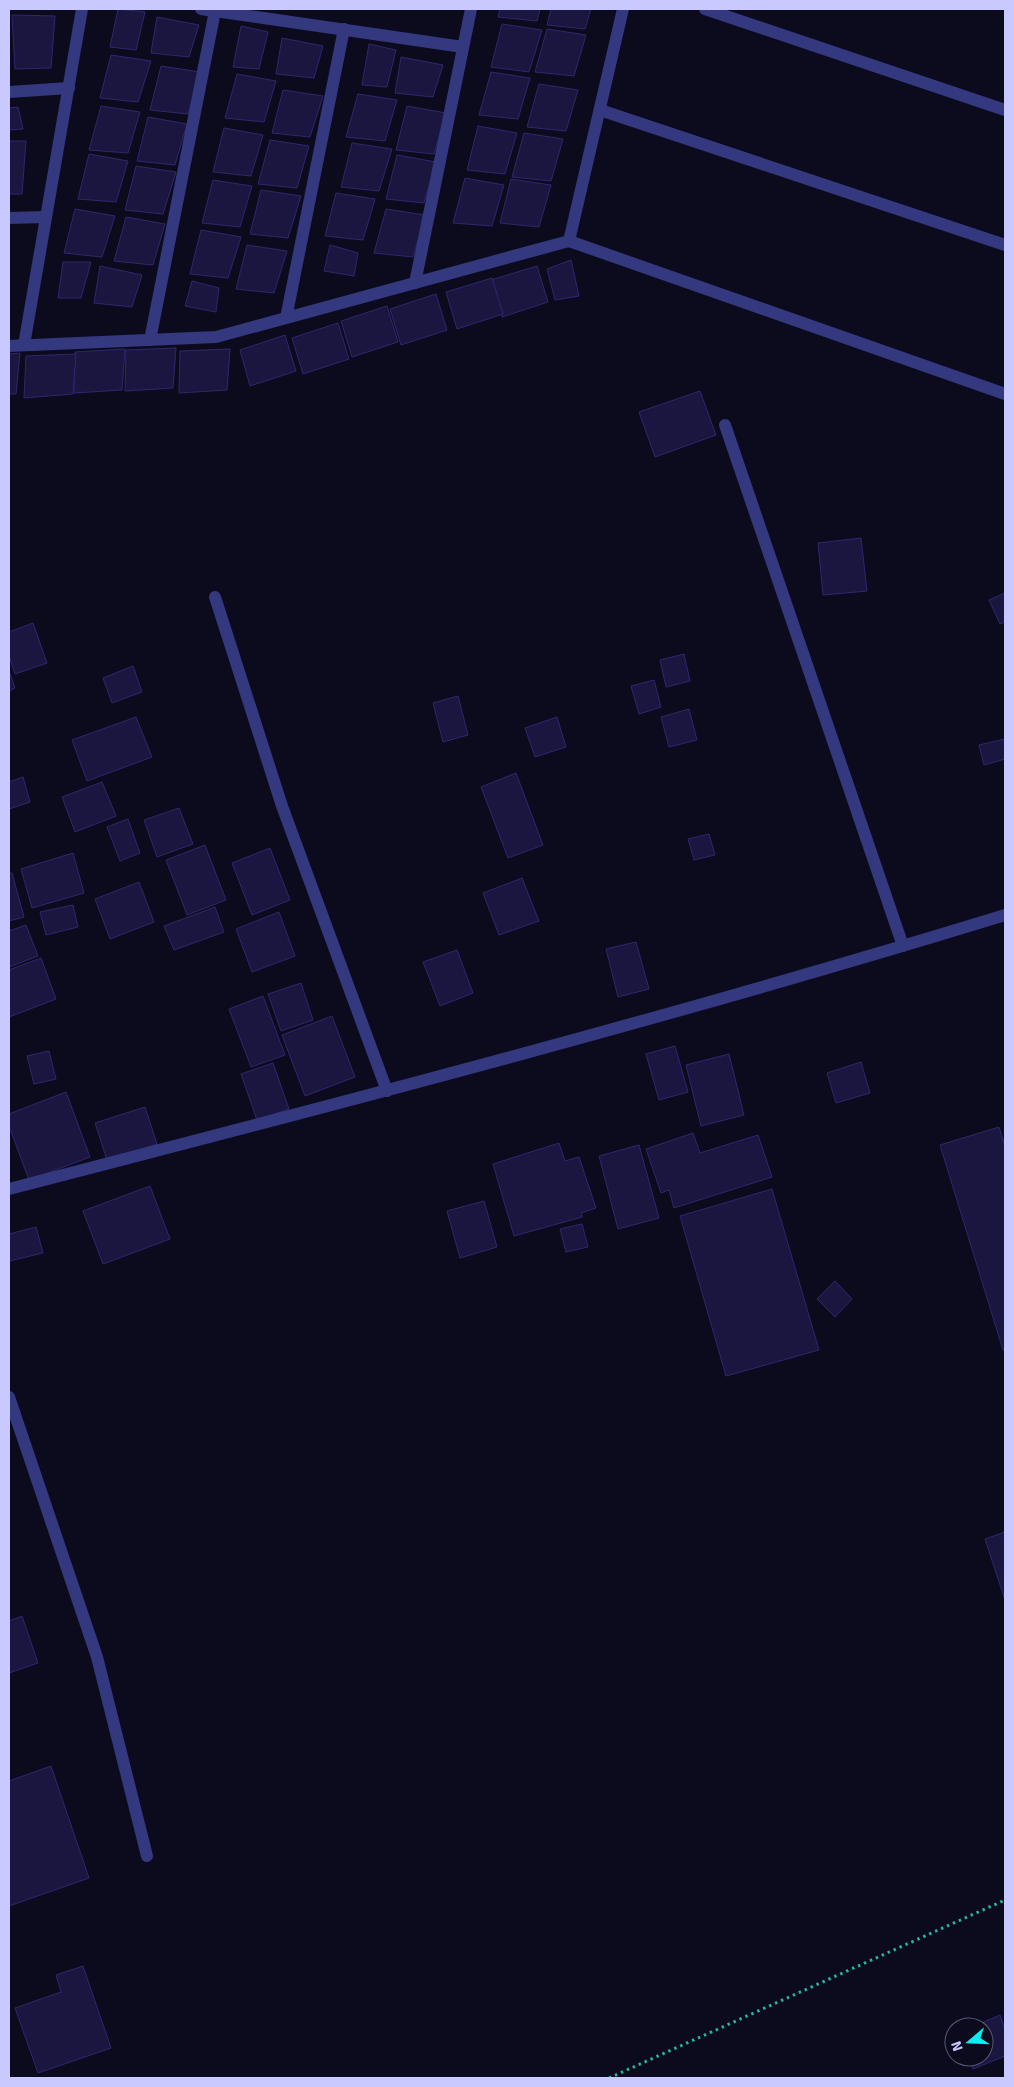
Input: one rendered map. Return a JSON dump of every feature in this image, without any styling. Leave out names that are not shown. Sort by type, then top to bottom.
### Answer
[{"type":"street","points":[[24,345],[82,9]]},
{"type":"street","points":[[201,9],[463,46]]},
{"type":"street","points":[[415,283],[471,9]]},
{"type":"street","points":[[568,241],[623,9]]},
{"type":"street","points":[[705,9],[1005,110]]},
{"type":"street","points":[[150,340],[215,11]]},
{"type":"street","points":[[286,318],[344,29]]},
{"type":"street","points":[[9,92],[68,88]]},
{"type":"street","points":[[600,110],[1005,245]]},
{"type":"street","points":[[9,218],[45,217]]},
{"type":"street","points":[[9,346],[216,337],[568,241],[1005,394]]},
{"type":"street","points":[[725,425],[903,946]]},
{"type":"street","points":[[215,597],[282,806],[387,1091]]},
{"type":"street","points":[[9,1189],[387,1091],[903,946],[1005,915]]},
{"type":"street","points":[[9,1397],[97,1658],[147,1856]]},
{"type":"path","points":[[609,2078],[1005,1900]]},
{"type":"building","points":[[118,9],[145,12],[136,50],[110,47]]},
{"type":"building","points":[[500,9],[540,9],[537,21],[498,17]]},
{"type":"building","points":[[551,9],[591,9],[585,29],[547,25]]},
{"type":"building","points":[[12,15],[55,16],[51,68],[15,69]]},
{"type":"building","points":[[157,17],[199,25],[189,57],[151,53]]},
{"type":"building","points":[[502,24],[542,30],[529,72],[491,67]]},
{"type":"building","points":[[241,26],[268,32],[259,69],[233,67]]},
{"type":"building","points":[[547,29],[586,35],[574,76],[535,72]]},
{"type":"building","points":[[282,38],[323,46],[314,78],[276,74]]},
{"type":"building","points":[[369,44],[396,50],[387,87],[362,85]]},
{"type":"building","points":[[111,55],[151,61],[138,102],[100,98]]},
{"type":"building","points":[[401,57],[443,65],[433,97],[395,93]]},
{"type":"building","points":[[161,66],[200,72],[188,114],[150,110]]},
{"type":"building","points":[[491,72],[530,78],[518,119],[479,115]]},
{"type":"building","points":[[237,74],[276,81],[264,122],[225,118]]},
{"type":"building","points":[[539,84],[578,90],[566,131],[527,127]]},
{"type":"building","points":[[283,90],[323,96],[310,137],[272,133]]},
{"type":"building","points":[[358,94],[397,100],[385,141],[346,137]]},
{"type":"building","points":[[101,106],[140,112],[128,153],[89,150]]},
{"type":"building","points":[[407,106],[446,113],[434,154],[396,150]]},
{"type":"building","points":[[18,107],[23,129],[9,130],[9,108]]},
{"type":"building","points":[[148,117],[187,124],[175,165],[137,161]]},
{"type":"building","points":[[478,126],[517,133],[505,174],[467,170]]},
{"type":"building","points":[[224,128],[263,135],[251,176],[213,172]]},
{"type":"building","points":[[524,133],[563,139],[551,181],[512,177]]},
{"type":"building","points":[[270,140],[309,146],[297,188],[258,184]]},
{"type":"building","points":[[9,141],[26,141],[22,194],[9,194]]},
{"type":"building","points":[[352,143],[392,149],[379,191],[341,187]]},
{"type":"building","points":[[89,154],[128,161],[116,202],[78,199]]},
{"type":"building","points":[[397,155],[436,162],[424,203],[386,199]]},
{"type":"building","points":[[136,166],[176,172],[163,214],[125,210]]},
{"type":"building","points":[[465,178],[504,185],[492,226],[453,223]]},
{"type":"building","points":[[511,179],[551,185],[539,227],[500,223]]},
{"type":"building","points":[[213,180],[252,186],[240,227],[202,223]]},
{"type":"building","points":[[261,190],[301,196],[288,238],[250,234]]},
{"type":"building","points":[[336,193],[375,199],[363,240],[325,236]]},
{"type":"building","points":[[75,209],[115,216],[102,257],[64,253]]},
{"type":"building","points":[[386,209],[425,215],[413,257],[374,253]]},
{"type":"building","points":[[126,217],[165,224],[153,265],[114,261]]},
{"type":"building","points":[[201,230],[241,237],[228,278],[190,274]]},
{"type":"building","points":[[247,245],[287,251],[274,293],[236,289]]},
{"type":"building","points":[[330,245],[358,253],[354,276],[324,271]]},
{"type":"building","points":[[571,260],[579,296],[555,300],[547,269]]},
{"type":"building","points":[[63,262],[91,262],[81,298],[58,298]]},
{"type":"building","points":[[100,266],[142,275],[132,307],[94,303]]},
{"type":"building","points":[[537,266],[548,302],[502,317],[491,280]]},
{"type":"building","points":[[492,278],[503,314],[457,329],[446,292]]},
{"type":"building","points":[[192,281],[219,288],[216,312],[185,306]]},
{"type":"building","points":[[436,294],[447,330],[401,345],[390,309]]},
{"type":"building","points":[[387,306],[398,342],[352,357],[341,321]]},
{"type":"building","points":[[338,323],[349,359],[303,374],[292,338]]},
{"type":"building","points":[[285,335],[296,371],[250,386],[240,350]]},
{"type":"building","points":[[176,348],[173,388],[125,391],[126,350]]},
{"type":"building","points":[[125,349],[122,390],[74,393],[75,352]]},
{"type":"building","points":[[230,349],[227,390],[179,393],[180,351]]},
{"type":"building","points":[[20,353],[16,394],[9,394],[9,354]]},
{"type":"building","points":[[76,354],[73,394],[24,398],[26,356]]},
{"type":"building","points":[[700,391],[716,435],[655,457],[639,412]]},
{"type":"building","points":[[861,538],[867,591],[823,595],[818,543]]},
{"type":"building","points":[[1005,593],[1005,622],[1000,624],[989,600]]},
{"type":"building","points":[[33,623],[47,663],[15,674],[9,656],[9,632]]},
{"type":"building","points":[[684,654],[690,681],[666,687],[660,660]]},
{"type":"building","points":[[133,666],[142,692],[112,703],[103,678]]},
{"type":"building","points":[[9,671],[15,688],[9,691]]},
{"type":"building","points":[[654,680],[661,707],[639,714],[631,686]]},
{"type":"building","points":[[458,696],[468,735],[443,742],[433,703]]},
{"type":"building","points":[[689,709],[697,740],[669,747],[661,717]]},
{"type":"building","points":[[136,717],[152,757],[87,781],[72,740]]},
{"type":"building","points":[[557,717],[566,747],[535,757],[525,728]]},
{"type":"building","points":[[1005,739],[1005,759],[984,765],[979,745]]},
{"type":"building","points":[[516,773],[543,845],[508,858],[481,787]]},
{"type":"building","points":[[23,777],[30,802],[9,809],[9,782]]},
{"type":"building","points":[[102,782],[116,816],[75,832],[62,797]]},
{"type":"building","points":[[179,808],[193,844],[157,857],[144,820]]},
{"type":"building","points":[[128,819],[140,853],[120,861],[107,827]]},
{"type":"building","points":[[709,834],[715,855],[694,860],[688,839]]},
{"type":"building","points":[[205,845],[226,900],[187,915],[166,860]]},
{"type":"building","points":[[270,848],[290,900],[252,915],[232,863]]},
{"type":"building","points":[[73,853],[84,893],[32,908],[21,869]]},
{"type":"building","points":[[9,873],[12,873],[24,917],[9,921]]},
{"type":"building","points":[[522,878],[539,921],[499,935],[483,893]]},
{"type":"building","points":[[139,882],[154,922],[110,939],[95,899]]},
{"type":"building","points":[[73,905],[78,927],[46,935],[40,912]]},
{"type":"building","points":[[215,907],[224,932],[174,950],[164,926]]},
{"type":"building","points":[[279,912],[295,956],[252,972],[236,929]]},
{"type":"building","points":[[26,925],[38,956],[9,967],[9,931]]},
{"type":"building","points":[[636,942],[649,989],[618,997],[606,949]]},
{"type":"building","points":[[457,950],[473,993],[440,1006],[423,962]]},
{"type":"building","points":[[41,958],[56,999],[9,1017],[9,970]]},
{"type":"building","points":[[301,983],[313,1020],[281,1031],[268,994]]},
{"type":"building","points":[[263,996],[285,1055],[251,1067],[229,1009]]},
{"type":"building","points":[[332,1016],[355,1077],[305,1096],[282,1035]]},
{"type":"building","points":[[675,1046],[688,1092],[659,1100],[646,1054]]},
{"type":"building","points":[[49,1051],[56,1079],[34,1084],[27,1056]]},
{"type":"building","points":[[729,1054],[744,1115],[701,1126],[686,1065]]},
{"type":"building","points":[[861,1062],[870,1093],[836,1103],[827,1073]]},
{"type":"building","points":[[273,1063],[289,1109],[257,1120],[241,1074]]},
{"type":"building","points":[[66,1092],[90,1157],[29,1180],[9,1126],[9,1114]]},
{"type":"building","points":[[145,1107],[157,1144],[107,1160],[95,1123]]},
{"type":"building","points":[[999,1127],[1005,1146],[1005,1350],[1003,1350],[940,1145]]},
{"type":"building","points":[[693,1133],[700,1153],[758,1135],[772,1177],[674,1208],[669,1190],[661,1193],[646,1149]]},
{"type":"building","points":[[559,1143],[565,1161],[579,1157],[596,1208],[581,1213],[582,1217],[514,1236],[493,1164]]},
{"type":"building","points":[[639,1145],[659,1218],[618,1229],[599,1156]]},
{"type":"building","points":[[150,1186],[170,1239],[103,1264],[83,1211]]},
{"type":"building","points":[[772,1189],[819,1350],[726,1376],[680,1216]]},
{"type":"building","points":[[484,1201],[497,1247],[460,1258],[447,1211]]},
{"type":"building","points":[[582,1224],[588,1247],[566,1252],[560,1229]]},
{"type":"building","points":[[36,1227],[43,1253],[9,1261],[9,1234]]},
{"type":"building","points":[[835,1281],[852,1299],[835,1317],[817,1299]]},
{"type":"building","points":[[1005,1532],[1005,1597],[1004,1597],[985,1539]]},
{"type":"building","points":[[22,1616],[38,1663],[9,1673],[9,1621]]},
{"type":"building","points":[[51,1766],[89,1878],[9,1906],[9,1781]]},
{"type":"building","points":[[83,1966],[111,2048],[38,2073],[15,2008],[61,1992],[56,1975]]},
{"type":"building","points":[[1000,2015],[1005,2030],[1005,2056],[994,2060],[994,2018]]}]
